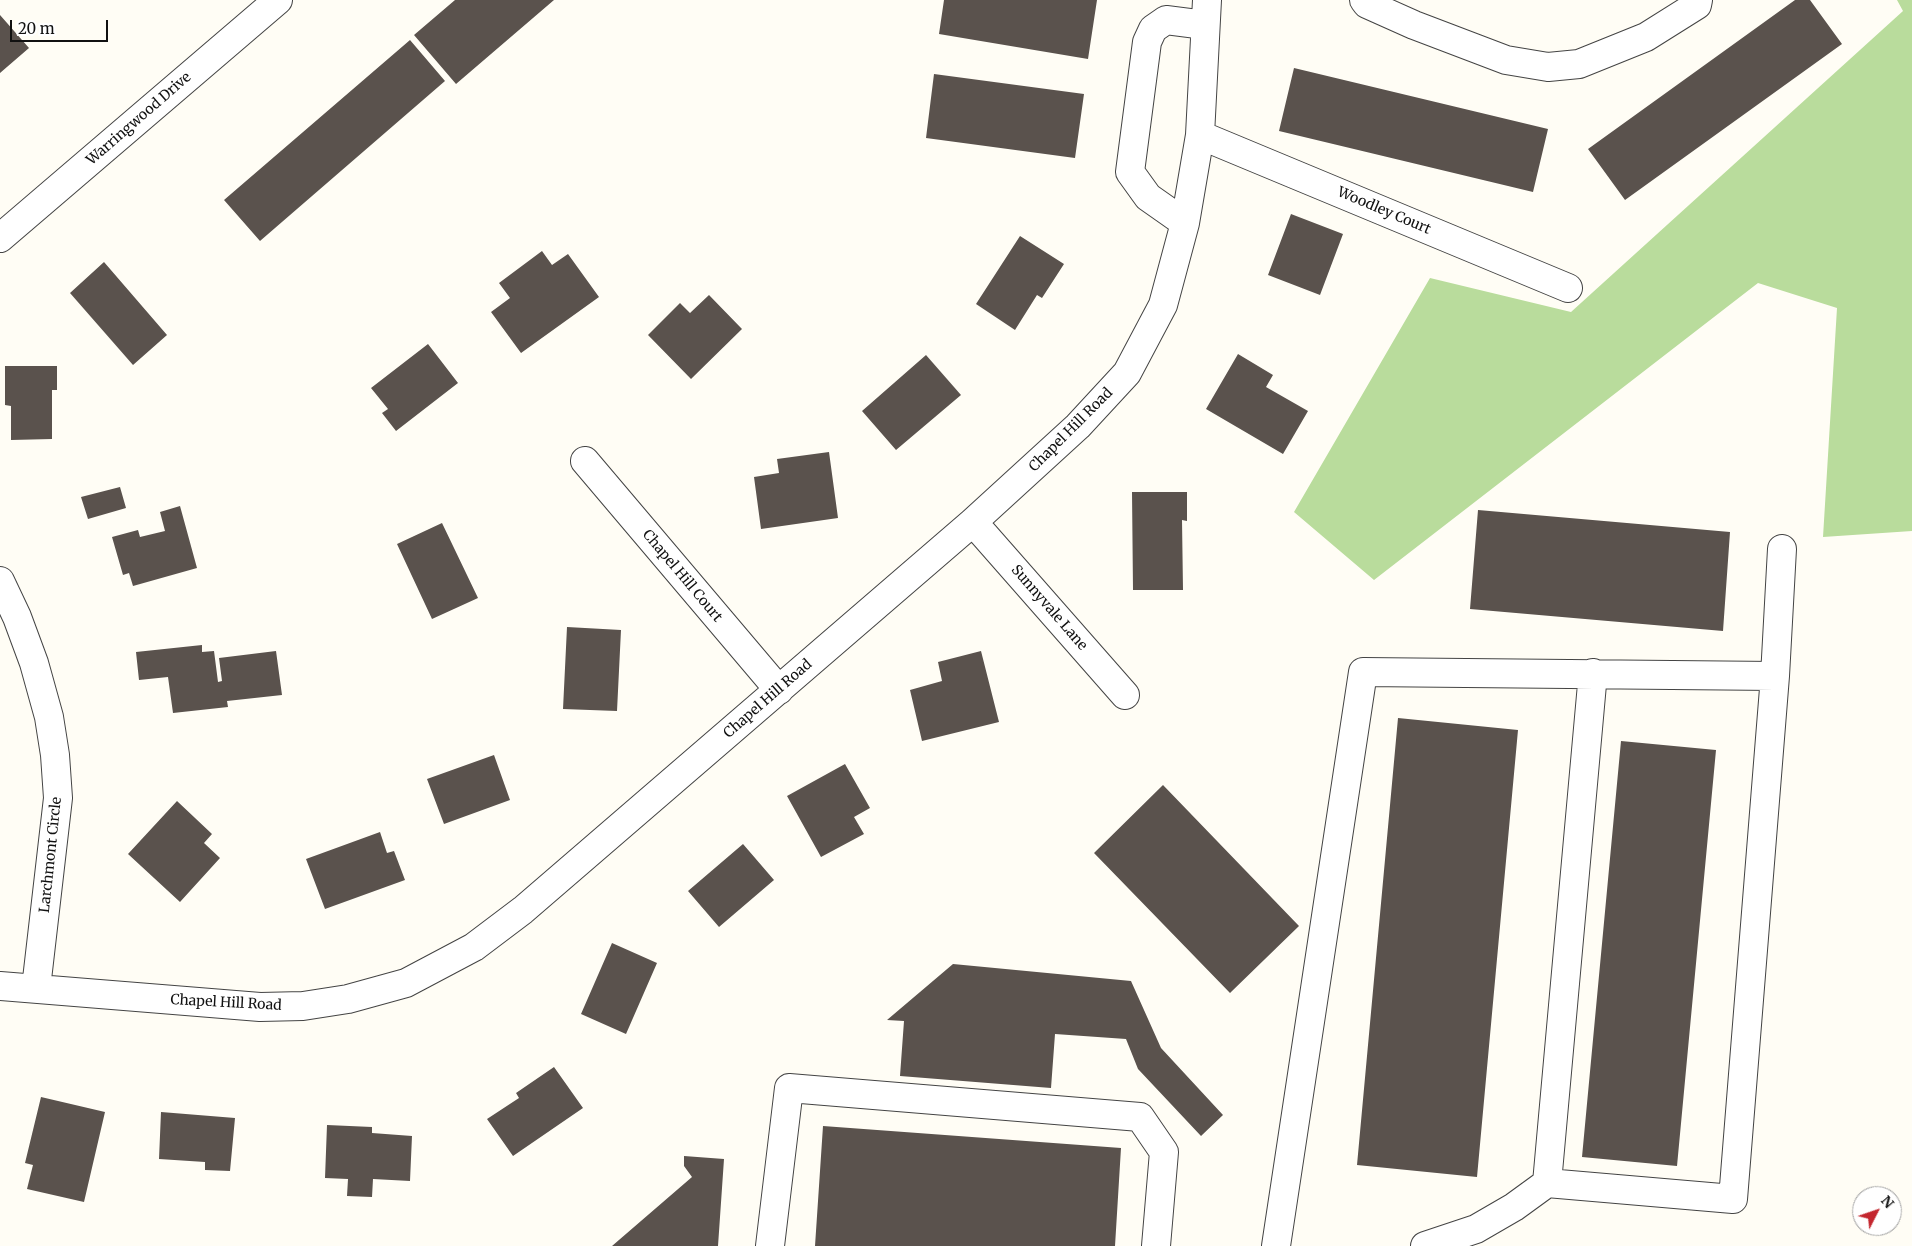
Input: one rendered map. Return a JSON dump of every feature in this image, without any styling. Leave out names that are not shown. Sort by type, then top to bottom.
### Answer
[{"type":"street","name":"Warringwood Drive","points":[[0,238],[278,0]]},
{"type":"street","points":[[1364,0],[1368,4],[1414,25],[1506,60],[1548,68],[1579,64],[1646,36],[1697,5],[1698,0]]},
{"type":"street","points":[[1185,223],[1148,197],[1130,172],[1147,42],[1153,29],[1166,20],[1206,12]]},
{"type":"street","name":"Chapel Hill Road","points":[[0,986],[260,1007],[303,1006],[348,999],[406,983],[474,947],[523,910],[974,522],[1078,426],[1127,373],[1163,305],[1185,223],[1200,135],[1206,12]]},
{"type":"street","name":"Woodley Court","points":[[1200,135],[1568,288]]},
{"type":"street","name":"Chapel Hill Court","points":[[585,461],[779,690]]},
{"type":"street","name":"Sunnyvale Lane","points":[[974,522],[1125,695]]},
{"type":"street","points":[[1425,1246],[1476,1229],[1514,1207],[1547,1183],[1733,1199],[1775,676],[1782,549]]},
{"type":"street","name":"Larchmont Circle","points":[[0,581],[17,617],[34,663],[49,717],[55,755],[58,798],[36,988]]},
{"type":"street","points":[[1276,1246],[1363,672],[1775,676]]},
{"type":"street","points":[[1547,1183],[1593,673]]},
{"type":"street","points":[[770,1246],[789,1088],[1140,1117],[1164,1152],[1156,1246]]},
{"type":"green space","points":[[1897,0],[1912,0],[1912,531],[1823,537],[1837,308],[1758,283],[1374,580],[1294,512],[1430,278],[1571,312],[1903,11]]},
{"type":"building","points":[[455,0],[554,0],[456,84],[414,35]]},
{"type":"building","points":[[944,0],[1097,0],[1088,59],[939,34]]},
{"type":"building","points":[[1795,0],[1810,0],[1842,44],[1625,200],[1588,149]]},
{"type":"building","points":[[0,15],[29,48],[0,73]]},
{"type":"building","points":[[410,40],[445,81],[260,241],[224,200]]},
{"type":"building","points":[[1294,68],[1548,129],[1533,192],[1279,131]]},
{"type":"building","points":[[934,74],[1084,94],[1075,158],[926,138]]},
{"type":"building","points":[[1291,214],[1343,234],[1320,295],[1268,275]]},
{"type":"building","points":[[1020,236],[1064,264],[1042,298],[1037,295],[1015,330],[976,304]]},
{"type":"building","points":[[542,251],[552,265],[568,254],[599,297],[521,353],[491,312],[510,298],[499,283]]},
{"type":"building","points":[[104,262],[167,335],[133,365],[70,293]]},
{"type":"building","points":[[709,295],[742,329],[691,379],[648,335],[680,303],[690,313]]},
{"type":"building","points":[[428,344],[458,383],[396,431],[382,413],[388,409],[371,388]]},
{"type":"building","points":[[1238,354],[1273,375],[1266,387],[1308,411],[1283,454],[1206,409]]},
{"type":"building","points":[[926,355],[961,395],[896,450],[862,411]]},
{"type":"building","points":[[5,366],[57,366],[57,390],[52,390],[52,439],[11,440],[11,406],[5,405]]},
{"type":"building","points":[[829,452],[838,518],[761,529],[754,477],[779,473],[777,459]]},
{"type":"building","points":[[120,487],[126,508],[88,519],[81,497]]},
{"type":"building","points":[[1132,492],[1187,492],[1187,521],[1182,520],[1183,590],[1133,590]]},
{"type":"building","points":[[180,506],[197,568],[133,586],[129,573],[123,575],[112,537],[138,530],[140,537],[165,531],[160,512]]},
{"type":"building","points":[[1478,510],[1730,532],[1723,631],[1470,609]]},
{"type":"building","points":[[442,523],[478,598],[432,619],[397,544]]},
{"type":"building","points":[[567,627],[621,630],[617,711],[563,709]]},
{"type":"building","points":[[202,645],[202,652],[214,651],[218,682],[222,681],[219,658],[276,651],[282,695],[227,701],[228,707],[173,713],[168,677],[139,680],[136,652]]},
{"type":"building","points":[[981,651],[999,722],[922,741],[910,690],[942,681],[938,662]]},
{"type":"building","points":[[1398,718],[1518,730],[1477,1177],[1357,1165]]},
{"type":"building","points":[[1621,741],[1716,750],[1677,1166],[1582,1157]]},
{"type":"building","points":[[494,755],[510,800],[444,824],[427,779]]},
{"type":"building","points":[[845,764],[870,808],[854,817],[864,834],[821,857],[787,796]]},
{"type":"building","points":[[1163,785],[1299,926],[1230,993],[1094,853]]},
{"type":"building","points":[[177,801],[212,834],[204,843],[220,858],[180,902],[128,854]]},
{"type":"building","points":[[380,832],[387,853],[394,851],[405,880],[325,909],[306,859]]},
{"type":"building","points":[[743,844],[774,880],[719,927],[688,891]]},
{"type":"building","points":[[612,943],[657,963],[626,1034],[581,1014]]},
{"type":"building","points":[[953,964],[1131,981],[1161,1048],[1223,1115],[1201,1136],[1138,1069],[1126,1039],[1055,1034],[1051,1088],[900,1076],[904,1021],[887,1020]]},
{"type":"building","points":[[554,1067],[583,1108],[513,1156],[487,1119],[519,1098],[516,1093]]},
{"type":"building","points":[[41,1097],[105,1112],[84,1202],[27,1189],[33,1165],[25,1163]]},
{"type":"building","points":[[161,1112],[235,1118],[230,1171],[205,1170],[205,1162],[159,1159]]},
{"type":"building","points":[[327,1125],[372,1127],[372,1133],[412,1136],[410,1181],[373,1179],[372,1197],[347,1196],[348,1179],[325,1178]]},
{"type":"building","points":[[823,1126],[1121,1148],[1115,1246],[815,1246]]},
{"type":"building","points":[[684,1156],[724,1159],[718,1246],[612,1246],[692,1177],[684,1166]]}]
